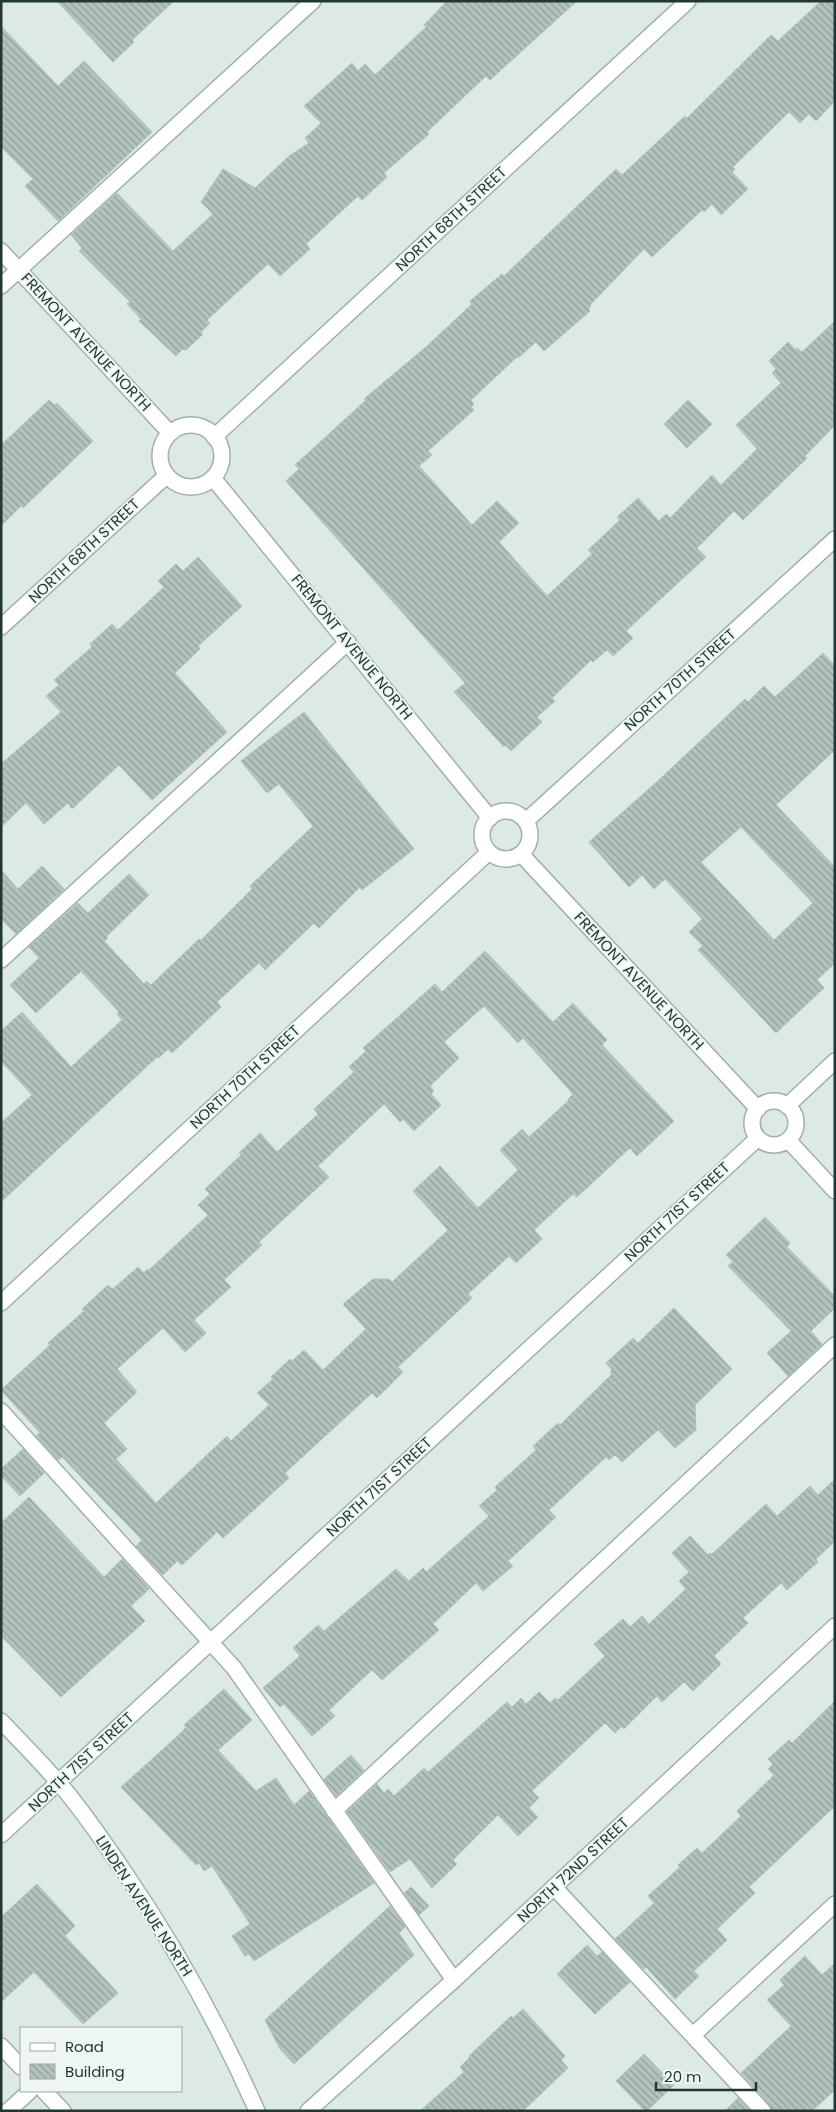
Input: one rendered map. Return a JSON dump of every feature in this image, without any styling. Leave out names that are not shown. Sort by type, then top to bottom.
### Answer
[{"type":"street","points":[[1,286],[313,1]]},
{"type":"street","name":"NORTH 68TH STREET","points":[[214,437],[688,1]]},
{"type":"street","name":"FREMONT AVENUE NORTH","points":[[1,251],[170,433]]},
{"type":"street","points":[[189,425],[200,426],[214,437],[221,449],[222,460],[219,470],[213,478],[205,484],[196,487],[185,487],[176,484],[166,476],[160,462],[160,450],[170,433],[189,425]]},
{"type":"street","name":"NORTH 68TH STREET","points":[[1,627],[166,476]]},
{"type":"street","name":"FREMONT AVENUE NORTH","points":[[213,478],[490,818]]},
{"type":"street","name":"NORTH 70TH STREET","points":[[526,821],[835,538]]},
{"type":"street","points":[[1,960],[348,642]]},
{"type":"street","points":[[504,811],[519,815],[526,821],[530,836],[528,844],[521,854],[511,859],[503,859],[489,852],[482,838],[482,831],[490,818],[504,811]]},
{"type":"street","name":"NORTH 70TH STREET","points":[[1,1303],[489,852]]},
{"type":"street","name":"FREMONT AVENUE NORTH","points":[[521,854],[758,1109]]},
{"type":"street","points":[[787,1106],[835,1061]]},
{"type":"street","points":[[771,1101],[787,1106],[794,1116],[796,1123],[788,1140],[770,1145],[757,1139],[752,1126],[752,1119],[758,1109],[764,1103],[771,1101]]},
{"type":"street","name":"NORTH 71ST STREET","points":[[1,1835],[757,1139]]},
{"type":"street","points":[[788,1140],[835,1191]]},
{"type":"street","points":[[334,1811],[835,1345]]},
{"type":"street","points":[[1,1411],[234,1668],[454,1980]]},
{"type":"street","name":"NORTH 72ND STREET","points":[[308,2111],[454,1980],[835,1626]]},
{"type":"street","name":"LINDEN AVENUE NORTH","points":[[1,1721],[59,1782],[141,1896],[178,1956],[212,2017],[257,2111]]},
{"type":"street","points":[[554,1887],[763,2111]]},
{"type":"street","points":[[693,2035],[835,1904]]},
{"type":"street","points":[[1,2046],[20,2066]]},
{"type":"street","points":[[8,2111],[29,2092]]},
{"type":"street","points":[[45,2092],[63,2111]]},
{"type":"building","points":[[57,1],[174,1],[132,40],[134,42],[113,62]]},
{"type":"building","points":[[447,1],[577,1],[490,80],[486,76],[427,132],[429,134],[384,173],[387,177],[362,200],[358,196],[306,244],[310,249],[280,276],[268,264],[207,320],[210,323],[201,332],[203,334],[186,350],[183,349],[176,356],[139,321],[141,319],[127,304],[130,302],[79,251],[82,248],[71,235],[117,193],[173,251],[213,214],[201,202],[223,169],[255,188],[289,156],[309,143],[305,138],[321,123],[304,106],[352,63],[358,71],[365,64],[375,75],[426,27],[424,25]]},
{"type":"building","points":[[821,1],[835,1],[835,101],[816,121],[809,114],[800,123],[789,112],[733,167],[735,169],[732,172],[748,189],[721,215],[712,204],[704,212],[702,210],[652,257],[644,249],[590,305],[588,309],[590,311],[544,351],[536,342],[471,400],[474,404],[471,407],[474,410],[428,451],[432,455],[419,466],[472,525],[497,501],[519,523],[499,542],[547,596],[592,554],[588,550],[620,520],[617,517],[638,498],[659,521],[666,514],[670,518],[712,475],[721,485],[757,449],[736,425],[781,383],[772,373],[776,369],[769,361],[788,342],[796,350],[797,348],[802,352],[835,321],[835,425],[805,456],[807,458],[743,520],[734,511],[697,548],[706,557],[626,631],[633,638],[613,656],[607,650],[593,662],[591,660],[552,698],[555,701],[537,717],[542,722],[511,751],[505,745],[504,747],[454,692],[465,683],[286,481],[299,469],[295,465],[366,400],[364,399],[427,346],[472,304],[470,301],[502,274],[504,276],[616,169],[622,175],[685,116],[687,118],[771,35],[778,41]]},
{"type":"building","points":[[1,26],[58,86],[84,61],[152,132],[58,221],[25,186],[33,179],[1,147]]},
{"type":"building","points":[[49,400],[54,405],[57,403],[93,441],[23,508],[21,506],[1,526],[1,445]]},
{"type":"building","points":[[688,400],[712,424],[687,448],[664,424]]},
{"type":"building","points":[[198,557],[242,606],[198,646],[200,649],[175,673],[227,732],[152,800],[119,765],[72,809],[68,803],[44,824],[26,803],[1,827],[1,764],[61,712],[46,696],[59,685],[54,680],[92,647],[90,644],[112,624],[118,630],[164,587],[158,581],[176,564],[183,571]]},
{"type":"building","points":[[823,653],[835,666],[835,750],[776,805],[835,867],[835,963],[817,980],[824,988],[776,1033],[698,950],[703,946],[689,932],[702,919],[665,879],[654,889],[642,875],[629,887],[589,842],[660,779],[745,699],[748,702],[764,686],[775,697]],"holes":[[[741,827],[813,903],[774,940],[701,862]]]},
{"type":"building","points":[[304,712],[414,849],[362,890],[360,887],[319,928],[314,923],[265,970],[259,963],[217,1002],[221,1007],[172,1053],[168,1049],[159,1058],[157,1057],[1,1202],[1,1123],[32,1095],[1,1061],[1,1031],[22,1012],[71,1067],[122,1020],[117,1014],[119,1012],[81,971],[36,1013],[10,985],[39,958],[29,947],[78,903],[88,913],[129,874],[149,895],[104,941],[144,984],[147,981],[151,985],[199,939],[201,940],[252,889],[250,886],[313,826],[279,784],[267,793],[241,761]]},
{"type":"building","points":[[42,866],[64,889],[16,934],[1,919],[1,870],[18,889]]},
{"type":"building","points":[[485,951],[553,1022],[573,1003],[607,1040],[602,1045],[674,1121],[637,1156],[630,1148],[577,1197],[573,1194],[534,1230],[542,1239],[516,1263],[509,1256],[468,1294],[472,1298],[398,1367],[403,1372],[377,1398],[372,1393],[285,1473],[289,1478],[223,1538],[217,1532],[182,1565],[177,1561],[163,1575],[136,1546],[142,1540],[62,1457],[58,1460],[36,1436],[40,1433],[1,1390],[50,1345],[48,1343],[84,1311],[82,1309],[108,1285],[112,1289],[114,1288],[138,1267],[144,1273],[147,1269],[148,1271],[208,1215],[198,1205],[210,1194],[205,1189],[241,1155],[239,1153],[260,1133],[277,1152],[318,1114],[314,1109],[354,1072],[349,1067],[366,1051],[363,1048],[435,984],[442,992]],"holes":[[[484,1006],[518,1043],[523,1038],[573,1094],[529,1137],[522,1129],[500,1150],[518,1170],[478,1208],[440,1166],[413,1191],[448,1230],[392,1282],[389,1279],[373,1279],[343,1304],[366,1329],[323,1370],[304,1350],[292,1361],[290,1359],[271,1377],[273,1379],[257,1393],[269,1405],[231,1441],[227,1436],[156,1503],[116,1459],[127,1449],[104,1423],[137,1392],[117,1369],[163,1328],[185,1352],[206,1333],[194,1320],[231,1287],[224,1280],[262,1245],[259,1242],[329,1177],[318,1166],[384,1104],[400,1122],[403,1119],[414,1131],[441,1105],[431,1094],[434,1091],[430,1086],[459,1058],[444,1042]]]},
{"type":"building","points":[[765,1217],[790,1243],[787,1247],[835,1296],[835,1308],[811,1331],[822,1344],[788,1376],[767,1353],[791,1331],[728,1266],[733,1262],[726,1255]]},
{"type":"building","points":[[674,1308],[732,1369],[695,1405],[696,1430],[675,1448],[658,1430],[622,1462],[615,1455],[609,1460],[606,1457],[549,1510],[556,1517],[508,1561],[513,1566],[483,1591],[476,1583],[433,1624],[439,1630],[382,1680],[372,1670],[329,1710],[335,1716],[312,1736],[284,1704],[280,1707],[263,1688],[300,1656],[293,1648],[318,1625],[324,1631],[396,1569],[409,1581],[423,1568],[426,1572],[489,1516],[479,1506],[497,1490],[495,1487],[536,1450],[533,1446],[558,1423],[560,1425],[612,1374],[610,1372],[612,1370],[606,1363],[633,1338],[638,1343]]},
{"type":"building","points":[[23,1449],[44,1473],[20,1496],[1,1476],[1,1469]]},
{"type":"building","points":[[835,1479],[835,1541],[816,1559],[818,1562],[787,1590],[781,1583],[743,1618],[748,1623],[714,1656],[721,1664],[693,1691],[684,1682],[662,1702],[657,1696],[624,1729],[622,1726],[615,1733],[605,1723],[532,1791],[539,1798],[529,1808],[538,1817],[518,1836],[498,1815],[453,1860],[457,1864],[432,1888],[410,1859],[390,1872],[347,1812],[377,1784],[384,1793],[388,1789],[394,1796],[424,1768],[428,1772],[507,1702],[512,1707],[521,1698],[526,1704],[539,1692],[550,1703],[555,1698],[558,1700],[605,1656],[594,1644],[623,1619],[630,1627],[642,1616],[649,1624],[686,1589],[679,1581],[689,1572],[672,1553],[690,1536],[708,1555],[712,1554],[766,1504],[777,1516],[810,1486],[818,1495]]},
{"type":"building","points":[[29,1497],[104,1577],[122,1559],[149,1589],[131,1606],[145,1621],[61,1697],[1,1636],[1,1523]]},
{"type":"building","points":[[224,1689],[252,1720],[218,1750],[256,1791],[276,1778],[294,1805],[309,1791],[374,1883],[254,1961],[249,1954],[245,1956],[232,1936],[250,1924],[212,1866],[204,1871],[199,1863],[196,1865],[121,1787],[182,1732],[186,1727],[184,1725]]},
{"type":"building","points":[[835,1701],[835,1806],[749,1887],[755,1893],[717,1929],[727,1940],[694,1971],[699,1976],[675,1999],[646,1967],[644,1969],[615,1939],[654,1903],[648,1896],[680,1867],[678,1865],[697,1848],[702,1853],[741,1816],[737,1811],[774,1775],[768,1769],[773,1764],[768,1759],[789,1740],[792,1743]]},
{"type":"building","points":[[351,1755],[364,1770],[336,1796],[324,1779]]},
{"type":"building","points":[[37,1884],[75,1926],[65,1936],[118,1993],[83,2024],[34,1972],[1,2002],[1,1917]]},
{"type":"building","points":[[411,1887],[429,1906],[419,1915],[404,1893]]},
{"type":"building","points":[[390,1906],[405,1927],[399,1933],[414,1955],[294,2064],[280,2049],[265,2020]]},
{"type":"building","points":[[587,1945],[597,1956],[602,1952],[630,1982],[595,2014],[557,1974]]},
{"type":"building","points":[[805,1956],[822,1975],[835,1963],[835,2090],[812,2111],[772,2111],[770,2105],[741,2073],[791,2026],[767,2000],[784,1985],[780,1980]]},
{"type":"building","points":[[523,2009],[565,2056],[561,2060],[568,2068],[523,2111],[420,2111],[464,2072],[460,2067],[469,2056],[511,2016],[513,2018]]},
{"type":"building","points":[[644,2054],[674,2085],[647,2111],[616,2081]]},
{"type":"building","points":[[738,2098],[750,2111],[725,2111]]}]
